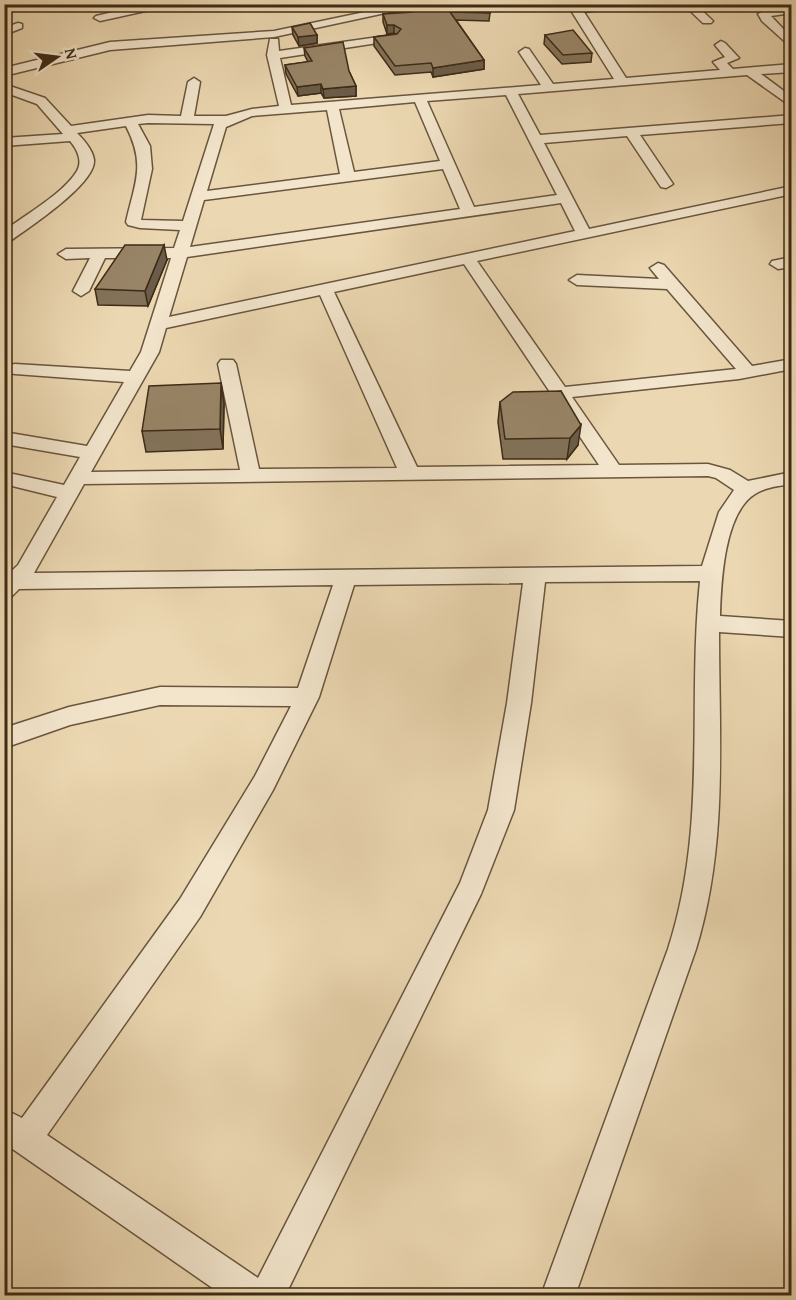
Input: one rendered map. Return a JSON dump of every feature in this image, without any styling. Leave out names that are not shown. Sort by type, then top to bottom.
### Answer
[{"type":"street","points":[[4,72],[115,37],[274,34],[361,11],[422,4]]},
{"type":"street","points":[[622,81],[574,7],[628,4]]},
{"type":"street","points":[[688,4],[707,21]]},
{"type":"street","points":[[100,18],[155,6]]},
{"type":"street","points":[[89,7],[115,37]]},
{"type":"street","points":[[792,10],[765,14],[766,19],[792,45]]},
{"type":"street","points":[[4,32],[18,26]]},
{"type":"street","points":[[274,34],[273,55],[285,109]]},
{"type":"street","points":[[273,55],[393,38]]},
{"type":"street","points":[[722,45],[733,58],[719,62],[730,73]]},
{"type":"street","points":[[525,52],[549,87]]},
{"type":"street","points":[[10,586],[25,570],[150,352],[220,125],[228,120],[255,112],[285,109],[792,68]]},
{"type":"street","points":[[748,71],[792,103]]},
{"type":"street","points":[[187,118],[194,82]]},
{"type":"street","points":[[4,88],[41,101],[71,134],[87,159],[84,171],[68,190],[4,239]]},
{"type":"street","points":[[510,90],[584,234]]},
{"type":"street","points":[[418,98],[469,212]]},
{"type":"street","points":[[332,105],[348,177]]},
{"type":"street","points":[[4,142],[71,134],[130,121],[187,118],[228,120]]},
{"type":"street","points":[[534,140],[792,119]]},
{"type":"street","points":[[130,121],[143,146],[145,169],[133,222],[190,226]]},
{"type":"street","points":[[631,132],[666,184]]},
{"type":"street","points":[[199,196],[448,164]]},
{"type":"street","points":[[159,324],[792,190]]},
{"type":"street","points":[[66,254],[181,253],[565,198]]},
{"type":"street","points":[[81,291],[99,255]]},
{"type":"street","points":[[468,259],[613,471]]},
{"type":"street","points":[[658,268],[748,372]]},
{"type":"street","points":[[577,280],[672,284]]},
{"type":"street","points":[[325,289],[410,474]]},
{"type":"street","points":[[227,364],[251,476]]},
{"type":"street","points":[[560,393],[748,372],[792,364]]},
{"type":"street","points":[[15,369],[136,377]]},
{"type":"street","points":[[4,438],[93,453]]},
{"type":"street","points":[[4,478],[74,486],[251,476],[708,470],[723,474],[747,489]]},
{"type":"street","points":[[558,1296],[679,953],[697,894],[704,828],[710,573],[717,540],[741,491],[762,483],[792,478]]},
{"type":"street","points":[[10,586],[346,577],[710,573]]},
{"type":"street","points":[[267,1296],[472,886],[501,810],[519,703],[535,575]]},
{"type":"street","points":[[254,1296],[15,1132],[190,908],[264,783],[308,698],[346,577]]},
{"type":"street","points":[[708,623],[792,629]]},
{"type":"street","points":[[4,738],[69,716],[160,696],[308,698]]},
{"type":"building","points":[[412,4],[484,4],[490,13],[450,12],[484,60],[433,68],[431,63],[395,66],[374,37],[397,34],[401,29],[394,25],[387,25],[383,14],[413,12]]},
{"type":"building","points":[[310,23],[317,35],[298,37],[292,27]]},
{"type":"building","points":[[573,30],[592,53],[563,55],[545,35]]},
{"type":"building","points":[[343,42],[349,71],[356,86],[323,89],[321,84],[297,87],[285,65],[312,61],[304,48]]},
{"type":"building","points":[[125,245],[164,245],[145,291],[95,289]]},
{"type":"building","points":[[221,383],[220,429],[142,431],[149,386]]},
{"type":"building","points":[[561,391],[581,425],[570,438],[505,439],[500,402],[513,392]]}]
